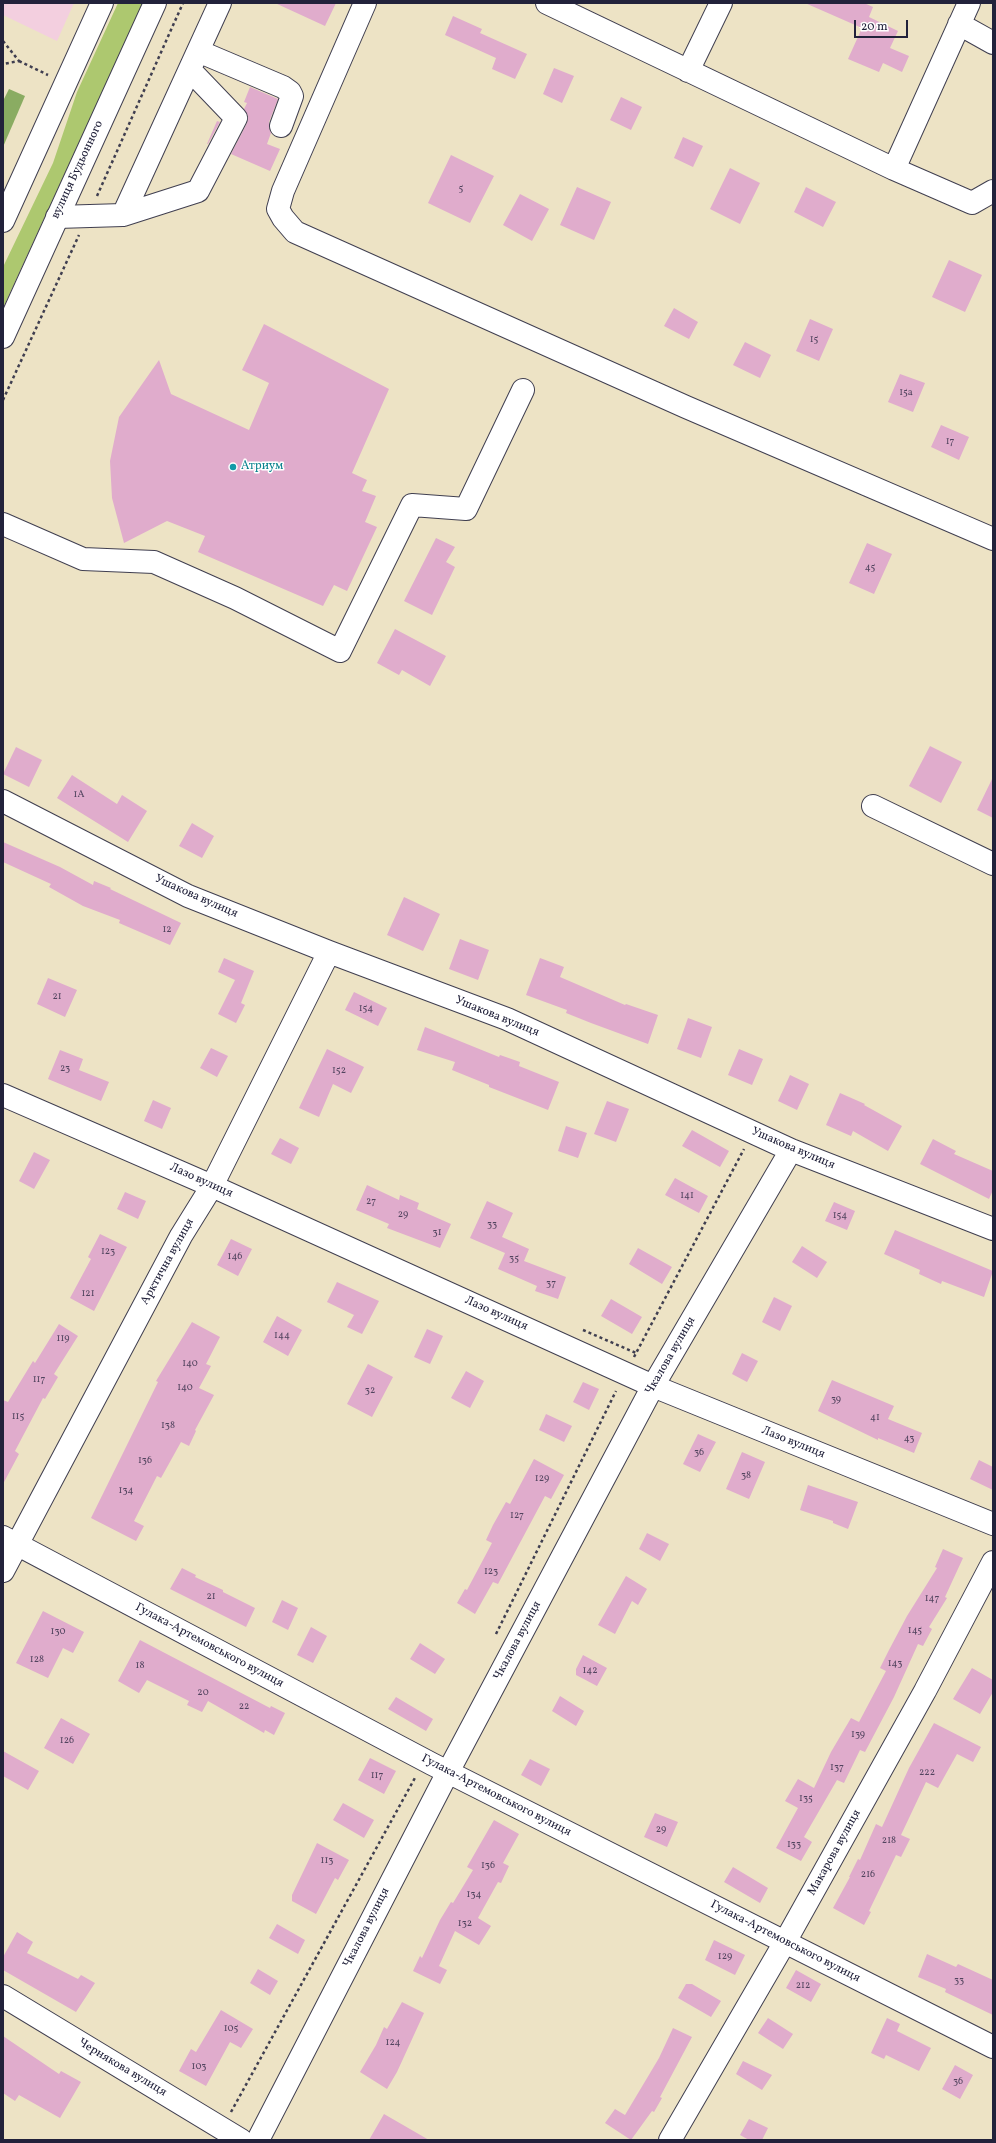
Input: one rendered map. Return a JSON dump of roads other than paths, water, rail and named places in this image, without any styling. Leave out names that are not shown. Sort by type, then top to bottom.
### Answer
[{"type":"street","points":[[3,221],[102,3]]},
{"type":"street","name":"вулиця Будьонного","points":[[3,337],[155,3]]},
{"type":"street","points":[[122,215],[220,3]]},
{"type":"street","points":[[365,3],[283,191],[278,209],[283,218],[295,232],[686,406],[993,539]]},
{"type":"street","points":[[547,3],[894,169],[972,203],[993,191]]},
{"type":"street","points":[[688,71],[721,3]]},
{"type":"street","points":[[894,169],[969,3]]},
{"type":"street","points":[[959,24],[993,42]]},
{"type":"street","points":[[57,217],[122,215],[198,191],[236,118],[194,61]]},
{"type":"street","points":[[194,61],[283,87],[290,92],[292,96],[281,126]]},
{"type":"street","points":[[3,524],[83,559],[154,562],[235,598],[340,652],[412,505],[466,509],[523,390]]},
{"type":"street","name":"Ушакова вулиця","points":[[3,801],[188,896],[328,952],[507,1019],[791,1150],[993,1229]]},
{"type":"street","points":[[873,806],[993,864]]},
{"type":"street","name":"Арктична вулиця","points":[[3,1570],[10,1540],[181,1236],[212,1186],[328,952]]},
{"type":"street","name":"Лазо вулиця","points":[[3,1095],[212,1186],[626,1372],[653,1386],[993,1524]]},
{"type":"street","name":"Чкалова вулиця","points":[[258,2140],[448,1772],[653,1386],[791,1150]]},
{"type":"street","name":"Гулака-Артемовського вулиця","points":[[10,1540],[424,1760],[993,2047]]},
{"type":"street","name":"Макарова вулиця","points":[[670,2140],[785,1942],[925,1691],[993,1562]]},
{"type":"street","name":"Чернякова вулиця","points":[[3,1996],[241,2140]]},
{"type":"place","name":"Атриум","points":[[233,467]]}]
